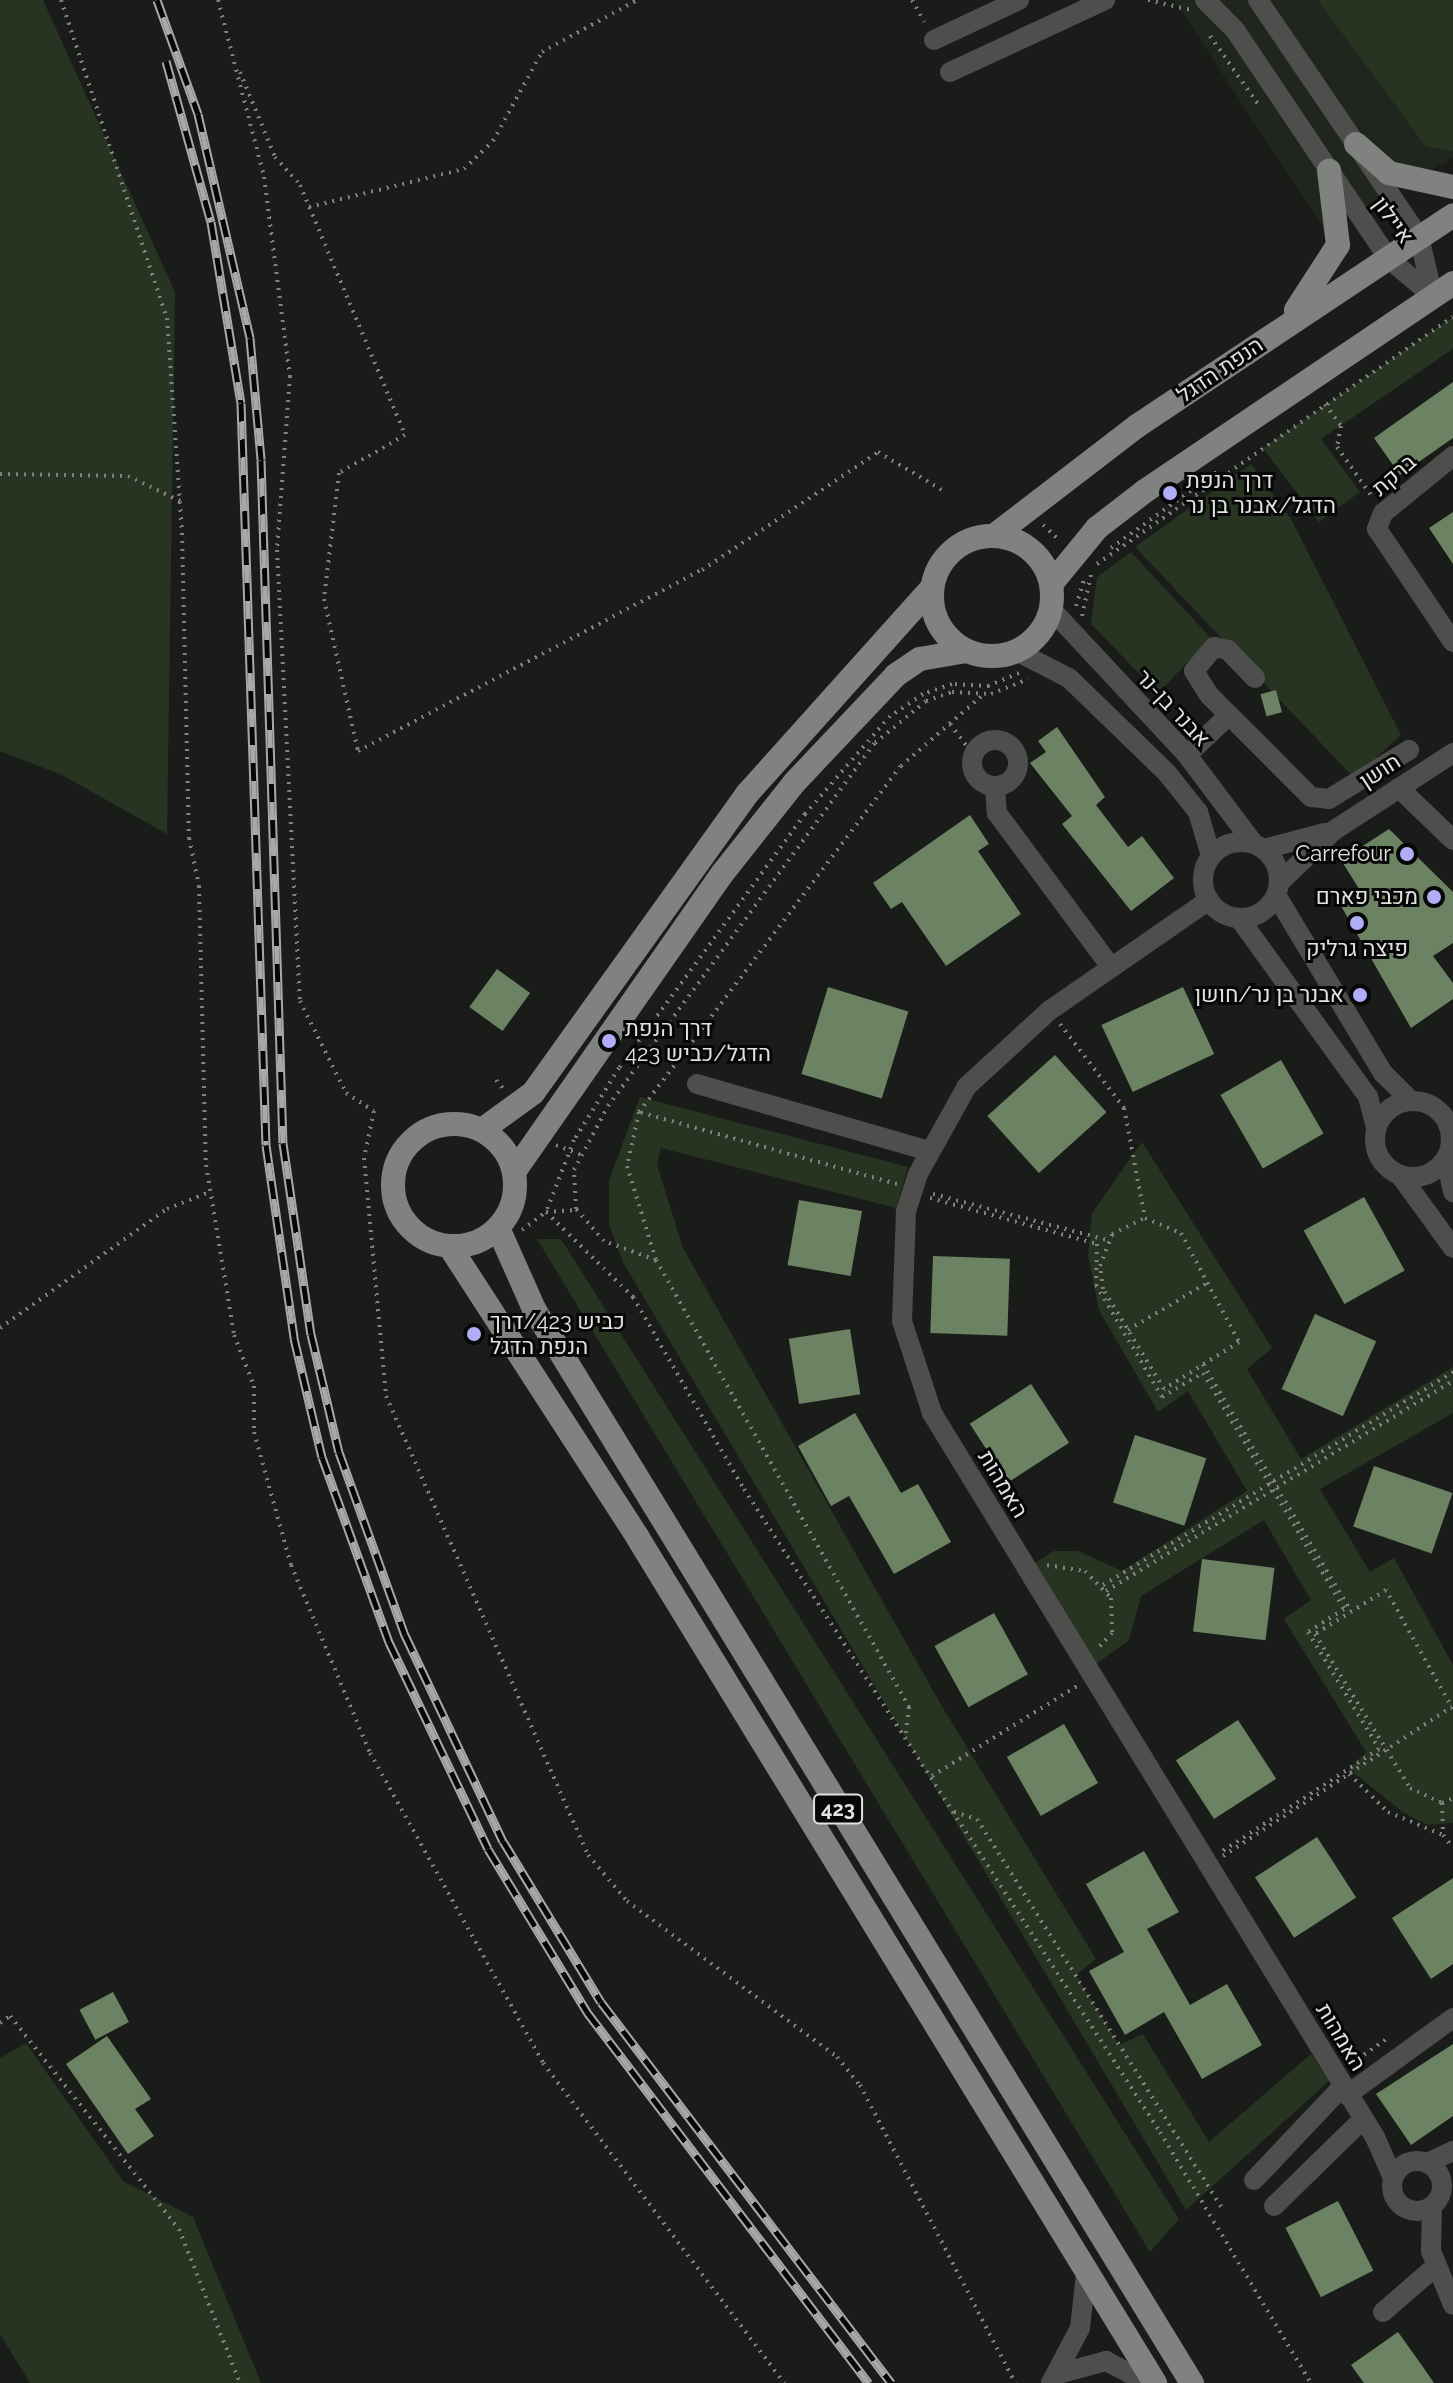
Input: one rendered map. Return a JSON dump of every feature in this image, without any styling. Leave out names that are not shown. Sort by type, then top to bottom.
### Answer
[{"type":"main road","points":[[1356,144],[1389,173],[1453,187]]},
{"type":"main road","points":[[1268,337],[1308,298],[1338,245],[1329,171]]},
{"type":"main road","name":"הנפת הדגל","points":[[995,535],[1030,512],[1117,441],[1453,215]]},
{"type":"main road","points":[[1052,583],[1072,552],[1145,491],[1446,295]]},
{"type":"main road","points":[[482,1130],[533,1093],[747,794],[932,588],[953,549],[995,535],[1027,546],[1052,583],[1063,625],[1039,634],[1035,657],[966,651],[920,659],[896,675],[794,783],[514,1172],[513,1202],[498,1228],[477,1242],[450,1247],[406,1224],[394,1201],[397,1163],[430,1129],[455,1124],[482,1130],[514,1172]]},
{"type":"main road","points":[[932,588],[939,625],[966,651]]},
{"type":"main road","name":"423","points":[[498,1228],[534,1309],[1192,2383]]},
{"type":"main road","name":"423","points":[[450,1247],[638,1538],[1155,2383]]},
{"type":"street","points":[[934,40],[1019,0]]},
{"type":"street","points":[[950,72],[1105,0]]},
{"type":"street","name":"איילון","points":[[1205,0],[1235,30],[1388,258],[1446,295]]},
{"type":"street","name":"איילון","points":[[1258,0],[1419,237],[1446,295]]},
{"type":"street","name":"ברקת","points":[[1453,456],[1383,513],[1379,537],[1453,642]]},
{"type":"street","name":"אבנר בן-נר","points":[[1063,625],[1187,755],[1259,847]]},
{"type":"street","points":[[1255,678],[1228,650],[1214,647],[1199,658],[1199,681],[1229,715],[1317,799],[1409,750]]},
{"type":"street","points":[[1035,657],[1167,773],[1198,812],[1211,856],[1203,878],[1209,900],[1239,918],[1368,1097],[1380,1160],[1400,1175],[1453,1248]]},
{"type":"street","points":[[1187,755],[1229,715]]},
{"type":"street","points":[[997,740],[1016,752],[1015,775],[995,787],[976,777],[973,755],[997,740]]},
{"type":"street","name":"חושן","points":[[1278,889],[1333,831],[1453,753]]},
{"type":"street","points":[[995,787],[997,813],[1111,967]]},
{"type":"street","points":[[1399,788],[1453,840]]},
{"type":"street","name":"חושן","points":[[1259,847],[1333,831]]},
{"type":"street","points":[[1211,856],[1232,843],[1259,847],[1278,889],[1383,1073],[1449,1125],[1446,1159],[1453,1192]]},
{"type":"street","points":[[1239,918],[1261,912],[1278,889]]},
{"type":"street","name":"האמהות","points":[[1209,900],[1050,1010],[967,1086],[929,1151],[912,1191],[900,1248],[909,1355],[932,1413],[1345,2091],[1399,2170]]},
{"type":"street","points":[[697,1084],[929,1151]]},
{"type":"street","points":[[1376,1127],[1389,1108],[1417,1101],[1453,1104]]},
{"type":"street","points":[[1400,1175],[1425,1175],[1446,1159]]},
{"type":"street","points":[[1254,2180],[1345,2091],[1453,2018]]},
{"type":"street","points":[[1274,2206],[1363,2119]]},
{"type":"street","points":[[1383,2312],[1433,2259],[1432,2206],[1440,2168],[1453,2151]]},
{"type":"street","points":[[1440,2168],[1399,2170],[1392,2193],[1408,2210],[1453,2305]]},
{"type":"street","points":[[1408,2210],[1432,2206]]},
{"type":"street","points":[[1055,2378],[1080,2328],[1086,2274]]},
{"type":"street","points":[[1055,2378],[1106,2361],[1148,2383]]},
{"type":"path","points":[[61,0],[167,318],[180,501],[189,838],[199,886],[212,1191],[234,1335],[254,1386],[254,1432],[291,1565],[370,1753],[543,2063],[784,2383]]},
{"type":"path","points":[[218,0],[264,177],[290,376],[277,550],[300,1001],[320,1055],[346,1093],[374,1111],[364,1158],[386,1396],[588,1855],[627,1901],[837,2057],[860,2085],[1015,2383]]},
{"type":"path","points":[[309,207],[464,169],[493,141],[542,52],[637,0]]},
{"type":"path","points":[[1148,0],[1192,10],[1264,112]]},
{"type":"path","points":[[233,56],[275,157],[309,207],[405,435],[339,473],[324,599],[358,751],[702,570],[878,452],[942,490]]},
{"type":"path","points":[[1312,402],[1446,295]]},
{"type":"path","points":[[1063,625],[1092,567],[1453,317]]},
{"type":"path","points":[[1325,404],[1341,426],[1337,447],[1383,513]]},
{"type":"path","points":[[1063,625],[1088,565],[1261,437]]},
{"type":"path","points":[[0,474],[128,476],[180,501]]},
{"type":"path","points":[[1360,492],[1365,487]]},
{"type":"path","points":[[1030,512],[1072,552]]},
{"type":"path","points":[[656,1260],[604,1241],[576,1209],[574,1170],[608,1106],[875,743],[926,701],[1020,685],[1035,657]]},
{"type":"path","points":[[1035,657],[1014,678],[952,684],[890,716],[805,814],[619,1068],[574,1140],[546,1212],[633,1297],[744,1489],[1160,2132],[1311,2383]]},
{"type":"path","points":[[985,693],[901,766],[639,1112],[627,1166],[656,1260],[909,1707],[904,1729],[955,1814],[977,1819],[1223,2209]]},
{"type":"path","points":[[950,724],[973,755]]},
{"type":"path","points":[[1050,1010],[1124,1108],[1145,1218]]},
{"type":"path","points":[[639,1112],[1097,1244],[1096,1285],[1162,1397],[1203,1373],[1270,1482]]},
{"type":"path","points":[[0,1328],[167,1209],[212,1191]]},
{"type":"path","points":[[912,1191],[1107,1240]]},
{"type":"path","points":[[1145,1218],[1181,1233],[1239,1342],[1164,1389],[1103,1289],[1107,1240],[1125,1223],[1145,1218]]},
{"type":"path","points":[[1128,1330],[1207,1283]]},
{"type":"path","points":[[1203,1364],[1344,1609],[1308,1632],[1379,1749],[1207,1864]]},
{"type":"path","points":[[1104,1588],[1270,1482],[1453,1372]]},
{"type":"path","points":[[1104,1588],[1453,1381]]},
{"type":"path","points":[[1274,1489],[1351,1611]]},
{"type":"path","points":[[932,1776],[1087,1668],[1112,1633],[1104,1588],[1065,1564],[1029,1572]]},
{"type":"path","points":[[1207,1864],[1385,1750],[1452,1708],[1386,1590],[1315,1634],[1385,1750],[1410,1788],[1442,1803],[1453,1798]]},
{"type":"path","points":[[1349,1774],[1388,1812],[1443,1835],[1453,1848]]},
{"type":"path","points":[[1442,1803],[1443,1835]]},
{"type":"path","points":[[0,2023],[10,2016],[179,2229],[240,2383]]},
{"type":"shaded area","points":[[1174,0],[1453,0],[1453,158],[1325,230]]},
{"type":"green space","points":[[0,0],[43,0],[175,292],[167,834],[62,775],[0,751]]},
{"type":"green space","points":[[1318,0],[1453,0],[1453,151],[1426,147]]},
{"type":"green space","points":[[1453,317],[1453,349],[1321,439],[1360,492],[1319,522],[1263,448]]},
{"type":"green space","points":[[1251,464],[1292,521],[1401,735],[1354,778],[1135,547]]},
{"type":"green space","points":[[1131,552],[1211,638],[1158,693],[1091,624],[1097,577]]},
{"type":"green space","points":[[640,1097],[908,1167],[896,1208],[661,1148],[657,1165],[683,1248],[940,1703],[1096,1959],[1076,1975],[1119,2045],[1143,2034],[1209,2142],[1311,2054],[1329,2081],[1186,2210],[624,1264],[609,1225],[609,1180]]},
{"type":"green space","points":[[1142,1142],[1272,1348],[1247,1369],[1301,1459],[1453,1367],[1453,1413],[1320,1489],[1370,1572],[1394,1558],[1453,1665],[1453,1823],[1428,1825],[1404,1813],[1349,1769],[1366,1752],[1284,1619],[1311,1600],[1264,1520],[1141,1596],[1129,1640],[1096,1664],[1035,1563],[1054,1551],[1078,1551],[1122,1571],[1247,1491],[1188,1391],[1158,1412],[1099,1310],[1088,1255],[1092,1213]]},
{"type":"green space","points":[[537,1239],[561,1239],[1179,2219],[1150,2252]]},
{"type":"green space","points":[[26,2043],[123,2181],[193,2217],[261,2383],[30,2383],[0,2334],[0,2058]]},
{"type":"building","points":[[1453,382],[1453,438],[1400,475],[1374,438]]},
{"type":"building","points":[[1453,512],[1453,564],[1429,528]]},
{"type":"building","points":[[1276,690],[1282,712],[1266,716],[1261,694]]},
{"type":"building","points":[[1057,727],[1105,797],[1096,805],[1128,847],[1142,836],[1174,878],[1131,911],[1062,824],[1072,816],[1030,763],[1046,752],[1038,741]]},
{"type":"building","points":[[970,815],[989,844],[978,851],[1021,914],[946,966],[902,902],[891,909],[873,883]]},
{"type":"building","points":[[1389,829],[1453,892],[1453,943],[1433,956],[1453,983],[1453,999],[1411,1028],[1341,906],[1361,892],[1341,860]]},
{"type":"building","points":[[497,969],[530,993],[503,1031],[469,1007]]},
{"type":"building","points":[[828,987],[908,1012],[882,1099],[801,1074]]},
{"type":"building","points":[[1183,987],[1214,1054],[1133,1092],[1101,1025]]},
{"type":"building","points":[[1055,1055],[1107,1112],[1039,1173],[987,1116]]},
{"type":"building","points":[[1281,1060],[1324,1134],[1263,1169],[1220,1095]]},
{"type":"building","points":[[1364,1197],[1405,1270],[1344,1304],[1304,1230]]},
{"type":"building","points":[[799,1200],[862,1211],[851,1276],[788,1265]]},
{"type":"building","points":[[933,1256],[1010,1259],[1007,1336],[930,1333]]},
{"type":"building","points":[[1315,1314],[1376,1341],[1343,1416],[1282,1389]]},
{"type":"building","points":[[850,1329],[860,1394],[799,1404],[789,1339]]},
{"type":"building","points":[[1031,1384],[1069,1443],[1008,1482],[970,1424]]},
{"type":"building","points":[[855,1413],[901,1493],[918,1484],[951,1542],[894,1574],[849,1496],[831,1506],[798,1446]]},
{"type":"building","points":[[1135,1435],[1206,1458],[1184,1526],[1113,1503]]},
{"type":"building","points":[[1374,1466],[1452,1493],[1432,1554],[1353,1527]]},
{"type":"building","points":[[1202,1559],[1274,1568],[1266,1640],[1193,1631]]},
{"type":"building","points":[[994,1613],[1028,1674],[968,1707],[935,1646]]},
{"type":"building","points":[[1238,1720],[1276,1779],[1214,1819],[1176,1760]]},
{"type":"building","points":[[1064,1724],[1098,1783],[1041,1816],[1007,1757]]},
{"type":"building","points":[[1317,1837],[1356,1897],[1294,1938],[1255,1877]]},
{"type":"building","points":[[1144,1851],[1179,1912],[1147,1929],[1190,2005],[1227,1984],[1262,2045],[1202,2079],[1164,2012],[1125,2035],[1089,1971],[1124,1952],[1086,1884]]},
{"type":"building","points":[[1453,1878],[1453,1964],[1431,1979],[1392,1918]]},
{"type":"building","points":[[113,1992],[129,2022],[95,2040],[79,2010]]},
{"type":"building","points":[[107,2036],[151,2099],[135,2109],[154,2136],[128,2154],[66,2064]]},
{"type":"building","points":[[1453,2044],[1453,2116],[1411,2145],[1376,2094]]},
{"type":"building","points":[[1338,2201],[1373,2270],[1321,2297],[1285,2228]]},
{"type":"building","points":[[1398,2332],[1434,2383],[1364,2383],[1351,2365]]},
{"type":"railway","points":[[157,0],[198,114],[250,338],[261,460],[283,1143],[311,1334],[339,1452],[405,1635],[503,1841],[601,2002],[891,2383]]},
{"type":"railway","points":[[166,61],[211,222],[241,403],[266,1145],[294,1338],[322,1457],[389,1642],[488,1849],[587,2012],[869,2383]]},
{"type":"place","name":"דרך הנפת הדגל/אבנר בן נר","points":[[1170,493]]},
{"type":"place","name":"Carrefour","points":[[1407,854]]},
{"type":"place","name":"מכבי פארם","points":[[1434,897]]},
{"type":"place","name":"פיצה גרליק","points":[[1357,923]]},
{"type":"place","name":"אבנר בן נר/חושן","points":[[1360,995]]},
{"type":"place","name":"דרך הנפת הדגל/כביש 423","points":[[609,1041]]},
{"type":"place","name":"כביש 423/דרך הנפת הדגל","points":[[474,1334]]}]
